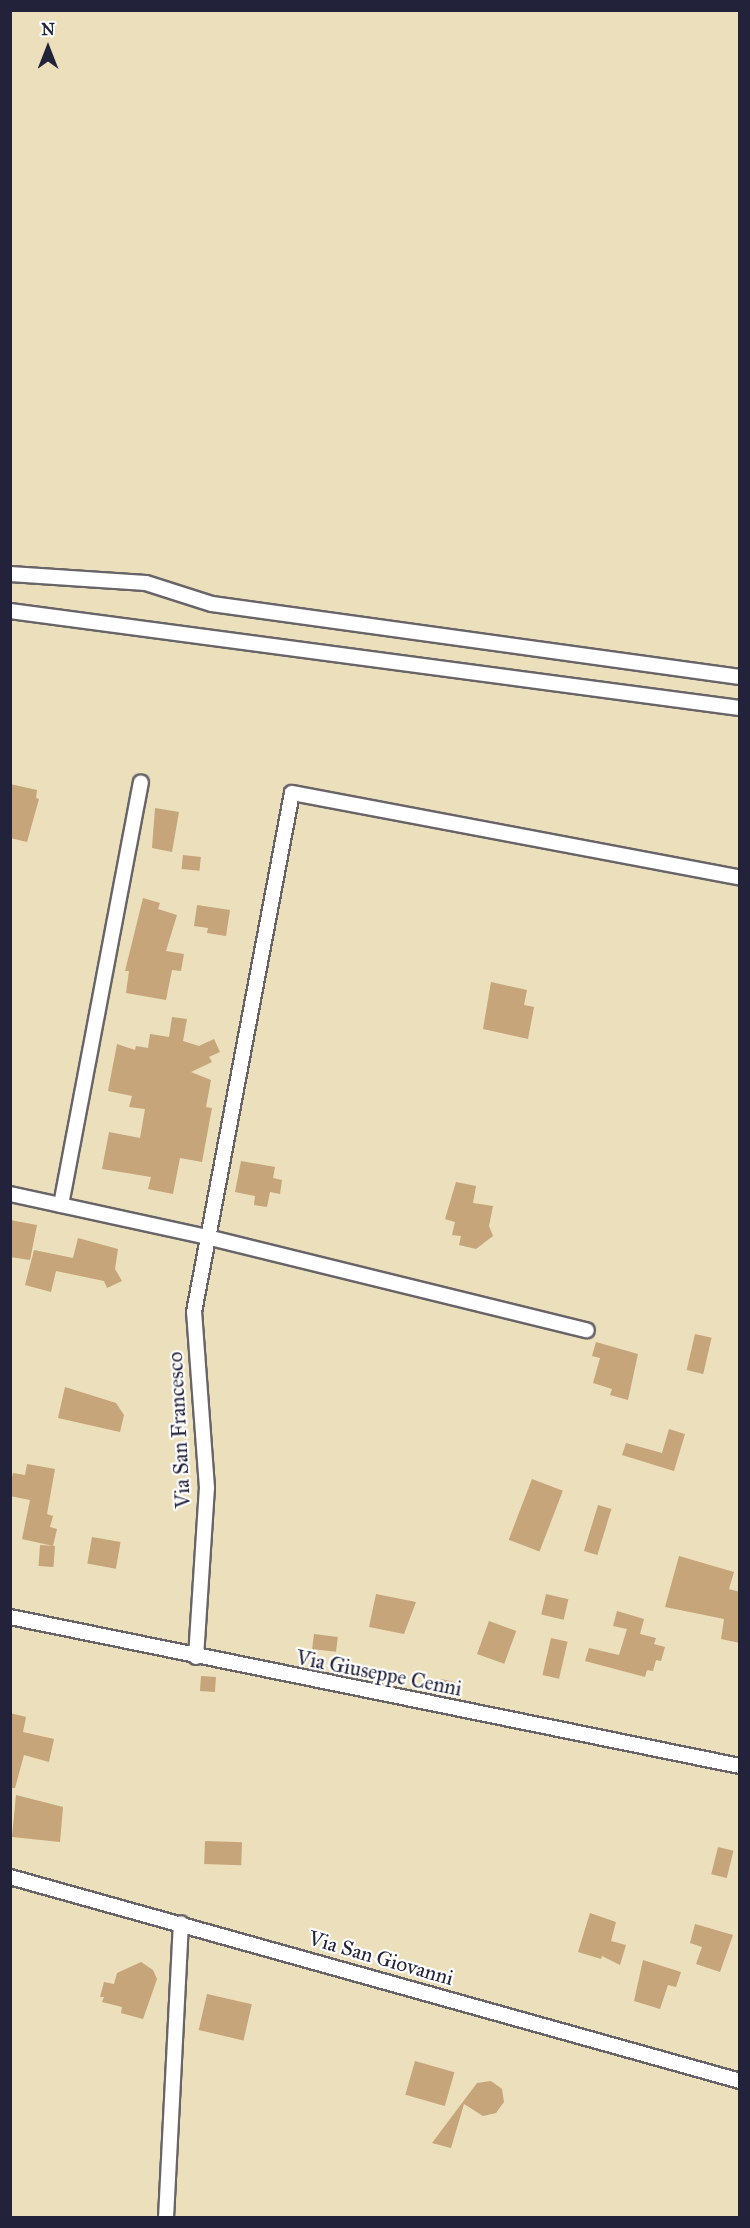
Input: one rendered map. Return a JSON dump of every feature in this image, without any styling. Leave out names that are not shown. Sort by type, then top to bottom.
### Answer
[{"type":"street","points":[[10,574],[146,583],[212,604],[740,677]]},
{"type":"street","points":[[10,611],[740,708]]},
{"type":"street","points":[[61,1205],[141,782]]},
{"type":"street","name":"Via San Francesco","points":[[196,1658],[207,1488],[194,1312],[292,793],[740,878]]},
{"type":"street","points":[[10,1194],[207,1237],[587,1330]]},
{"type":"street","name":"Via Giuseppe Cenni","points":[[10,1617],[196,1658],[740,1766]]},
{"type":"street","name":"Via San Giovanni","points":[[10,1877],[182,1923],[740,2081]]},
{"type":"street","points":[[166,2217],[182,1923]]},
{"type":"building","points":[[10,784],[37,790],[36,798],[39,799],[27,842],[10,838]]},
{"type":"building","points":[[155,808],[179,812],[172,852],[152,848]]},
{"type":"building","points":[[183,855],[201,857],[199,871],[182,869]]},
{"type":"building","points":[[143,898],[160,903],[158,909],[177,915],[166,951],[184,954],[181,971],[172,970],[166,1000],[126,993],[129,971],[125,971]]},
{"type":"building","points":[[197,905],[230,910],[226,936],[207,933],[208,928],[194,926]]},
{"type":"building","points":[[491,982],[527,990],[524,1005],[534,1007],[528,1039],[483,1029]]},
{"type":"building","points":[[172,1017],[187,1019],[183,1041],[199,1046],[214,1039],[220,1052],[209,1057],[212,1062],[191,1072],[211,1080],[206,1107],[212,1108],[202,1162],[180,1158],[173,1194],[148,1189],[151,1177],[102,1169],[109,1132],[140,1138],[145,1109],[129,1107],[132,1096],[108,1091],[117,1044],[135,1050],[136,1046],[148,1048],[150,1034],[169,1037]]},
{"type":"building","points":[[241,1161],[275,1167],[273,1178],[282,1180],[280,1194],[270,1192],[267,1207],[254,1205],[255,1196],[235,1192]]},
{"type":"building","points":[[456,1182],[476,1186],[473,1203],[493,1206],[489,1226],[493,1236],[476,1249],[459,1245],[461,1236],[452,1235],[455,1222],[445,1219]]},
{"type":"building","points":[[10,1220],[37,1225],[30,1260],[10,1257]]},
{"type":"building","points":[[78,1238],[118,1249],[115,1269],[122,1281],[107,1288],[104,1281],[56,1271],[51,1292],[25,1285],[34,1250],[73,1258]]},
{"type":"building","points":[[695,1334],[712,1338],[703,1374],[687,1370]]},
{"type":"building","points":[[596,1342],[638,1354],[628,1400],[610,1395],[612,1389],[593,1383],[600,1358],[592,1356]]},
{"type":"building","points":[[65,1387],[116,1403],[124,1415],[120,1432],[58,1418]]},
{"type":"building","points":[[669,1429],[685,1434],[674,1471],[622,1455],[626,1443],[662,1453]]},
{"type":"building","points":[[27,1464],[55,1469],[47,1514],[53,1516],[50,1527],[57,1529],[53,1546],[22,1539],[30,1500],[10,1496],[10,1486],[13,1473],[25,1475]]},
{"type":"building","points":[[532,1479],[563,1491],[540,1552],[509,1540]]},
{"type":"building","points":[[598,1505],[611,1509],[597,1555],[584,1551]]},
{"type":"building","points":[[92,1537],[121,1542],[116,1569],[87,1564]]},
{"type":"building","points":[[40,1545],[55,1546],[53,1567],[39,1566]]},
{"type":"building","points":[[679,1556],[734,1572],[729,1589],[740,1592],[740,1643],[721,1639],[724,1619],[665,1607]]},
{"type":"building","points":[[376,1594],[416,1602],[404,1634],[369,1627]]},
{"type":"building","points":[[546,1594],[568,1599],[564,1620],[541,1614]]},
{"type":"building","points":[[617,1611],[644,1619],[640,1634],[656,1638],[654,1644],[665,1647],[661,1661],[656,1660],[653,1671],[647,1670],[645,1677],[585,1661],[589,1648],[619,1655],[627,1629],[613,1626]]},
{"type":"building","points":[[489,1621],[516,1631],[504,1664],[477,1654]]},
{"type":"building","points":[[314,1634],[338,1637],[336,1652],[312,1649]]},
{"type":"building","points":[[551,1638],[568,1642],[559,1679],[542,1675]]},
{"type":"building","points":[[201,1676],[216,1677],[215,1692],[200,1691]]},
{"type":"building","points":[[441,1679],[455,1682],[450,1695],[436,1692]]},
{"type":"building","points":[[10,1713],[26,1717],[23,1732],[54,1739],[49,1762],[24,1755],[15,1788],[10,1788]]},
{"type":"building","points":[[16,1795],[63,1807],[60,1842],[12,1837]]},
{"type":"building","points":[[205,1841],[242,1842],[241,1865],[204,1864]]},
{"type":"building","points":[[718,1847],[734,1851],[727,1878],[711,1874]]},
{"type":"building","points":[[590,1913],[616,1922],[611,1941],[626,1945],[620,1965],[602,1956],[601,1959],[578,1952]]},
{"type":"building","points":[[695,1924],[733,1935],[720,1972],[696,1964],[702,1947],[690,1943]]},
{"type":"building","points":[[643,1960],[681,1972],[676,1987],[668,1985],[660,2009],[634,2001]]},
{"type":"building","points":[[141,1962],[153,1970],[157,1979],[143,2019],[121,2013],[122,2007],[102,2002],[104,1997],[100,1997],[104,1982],[114,1984],[117,1973]]},
{"type":"building","points":[[207,1994],[252,2004],[243,2040],[199,2030]]},
{"type":"building","points":[[415,2061],[454,2072],[445,2106],[405,2095]]},
{"type":"building","points":[[491,2081],[502,2089],[504,2102],[496,2113],[483,2116],[464,2104],[451,2148],[432,2143],[477,2083]]}]
